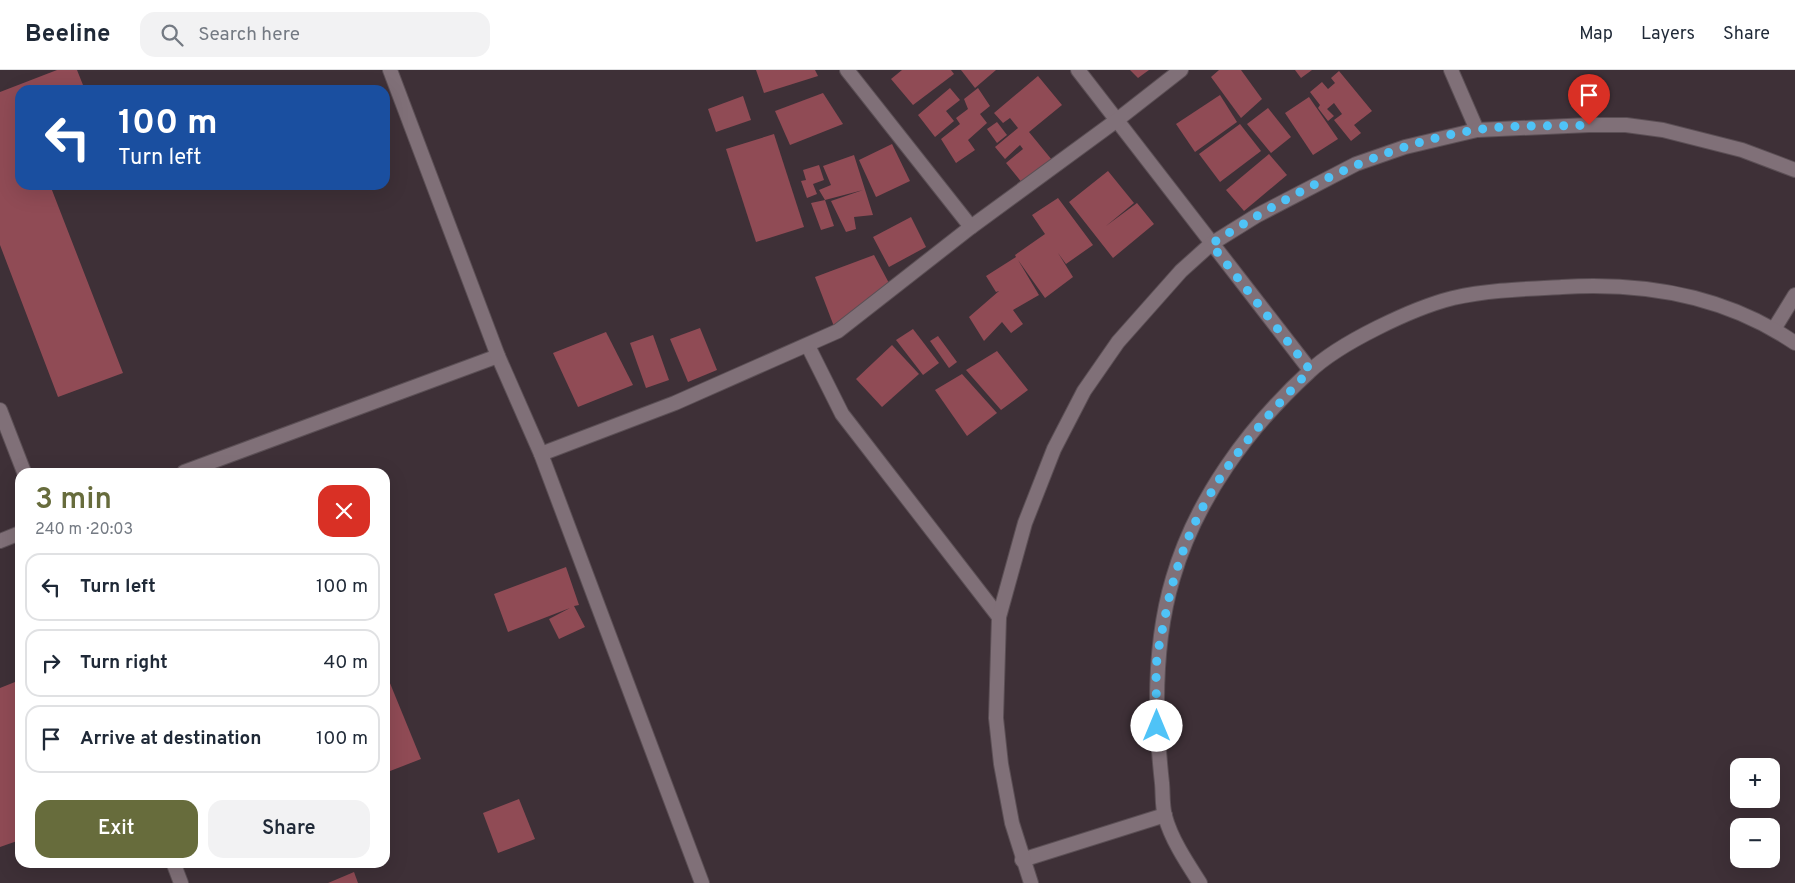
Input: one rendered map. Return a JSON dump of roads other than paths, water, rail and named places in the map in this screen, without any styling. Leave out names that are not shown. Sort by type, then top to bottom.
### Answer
[{"type":"street","points":[[390,70],[498,356],[540,454],[702,883]]},
{"type":"street","points":[[847,70],[971,227]]},
{"type":"street","points":[[1078,70],[1310,370]]},
{"type":"street","points":[[540,454],[675,403],[808,346],[838,331],[971,227],[1117,120],[1181,70]]},
{"type":"street","points":[[1451,70],[1477,130]]},
{"type":"street","points":[[1031,883],[1022,860],[1012,823],[996,718],[998,617],[1026,523],[1054,449],[1084,391],[1118,342],[1181,271],[1211,244],[1256,216],[1356,164],[1423,142],[1477,130],[1626,125],[1663,130],[1742,150],[1795,170]]},
{"type":"street","points":[[1200,883],[1187,863],[1165,815],[1157,726],[1157,658],[1172,579],[1192,526],[1224,470],[1261,422],[1310,370],[1362,336],[1409,313],[1452,299],[1502,290],[1579,286],[1626,287],[1677,293],[1719,304],[1774,329],[1795,343]]},
{"type":"street","points":[[1774,329],[1795,295]]},
{"type":"street","points":[[808,346],[842,414],[998,617]]},
{"type":"street","points":[[195,468],[498,356]]},
{"type":"street","points":[[0,410],[22,468]]},
{"type":"street","points":[[0,541],[15,535]]},
{"type":"street","points":[[1022,860],[1165,815]]},
{"type":"street","points":[[175,868],[181,883]]}]
